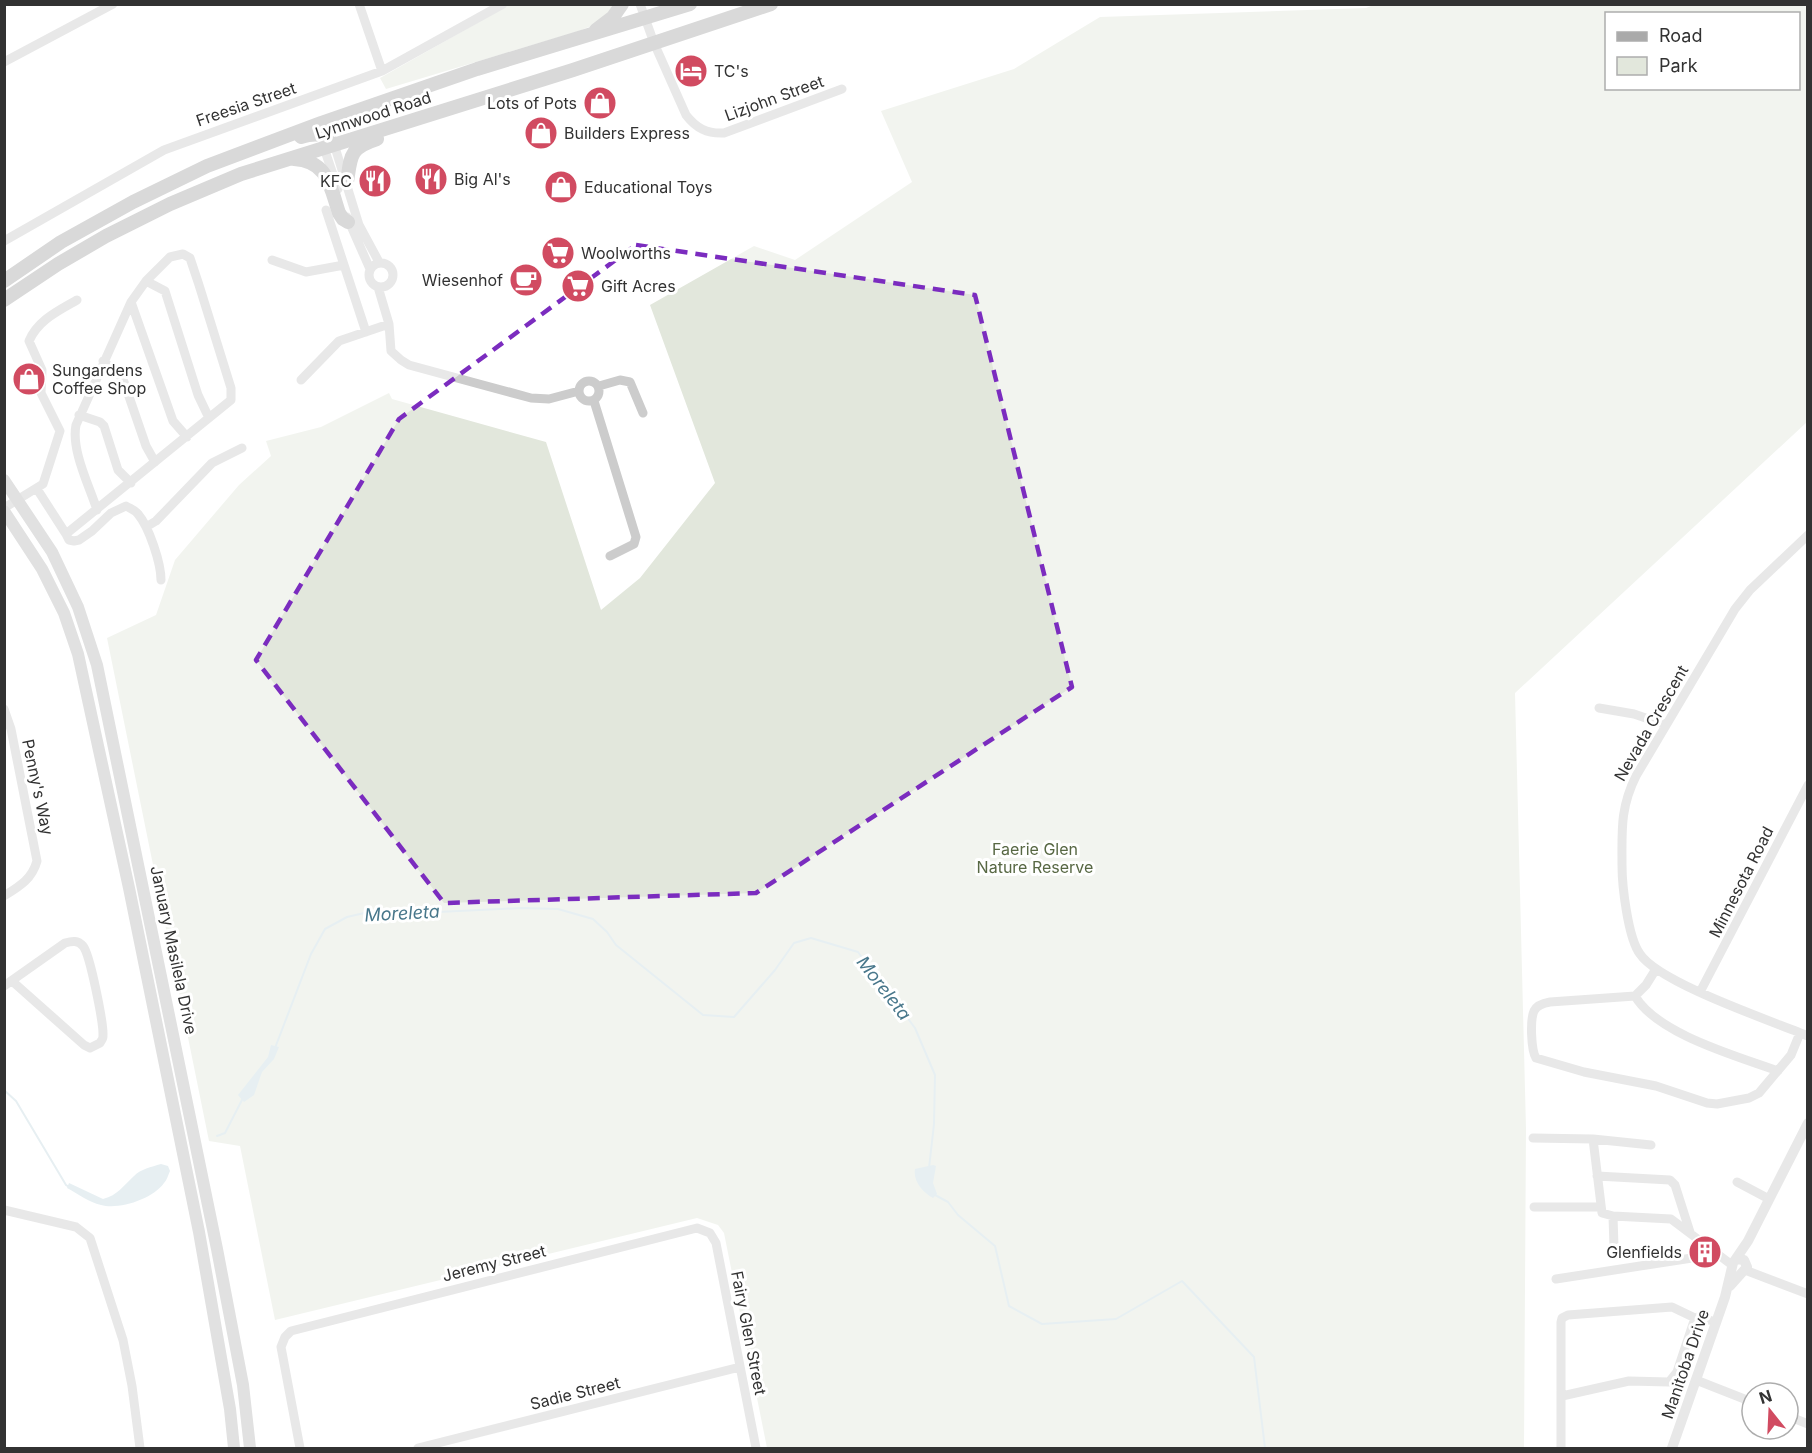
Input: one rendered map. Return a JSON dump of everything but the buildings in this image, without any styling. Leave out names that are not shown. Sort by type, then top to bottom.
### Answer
[{"type":"main road","points":[[587,37],[608,22],[622,4]]},
{"type":"main road","name":"Lynnwood Road","points":[[4,281],[61,242],[133,201],[207,165],[477,69],[645,20],[690,4]]},
{"type":"main road","name":"Lynnwood Road","points":[[4,300],[58,264],[138,219],[241,174],[292,159],[326,142],[573,70],[771,4]]},
{"type":"main road","points":[[347,182],[350,159],[356,148],[421,124],[450,107]]},
{"type":"main road","points":[[326,142],[326,124],[345,116]]},
{"type":"main road","points":[[161,189],[313,133],[326,142]]},
{"type":"main road","points":[[292,159],[310,161],[323,172],[339,213],[348,222]]},
{"type":"main road","name":"January Masilela Drive","points":[[4,480],[52,552],[69,586],[97,665],[220,1260],[243,1385],[250,1449]]},
{"type":"main road","name":"January Masilela Drive","points":[[4,510],[51,586],[75,642],[84,677],[199,1232],[230,1409],[234,1449]]},
{"type":"street","points":[[4,62],[113,4]]},
{"type":"street","points":[[359,4],[382,71]]},
{"type":"street","name":"Freesia Street","points":[[4,241],[164,150],[382,71],[491,7],[503,4]]},
{"type":"street","points":[[640,4],[654,43]]},
{"type":"street","name":"Lizjohn Street","points":[[654,43],[686,115],[692,123],[705,132],[724,133],[842,89]]},
{"type":"street","points":[[326,142],[347,182],[359,225],[379,262]]},
{"type":"street","points":[[326,142],[348,222],[370,269],[371,282],[378,287],[386,309],[391,351],[410,364],[531,398],[549,399],[579,392]]},
{"type":"street","points":[[326,210],[366,332]]},
{"type":"street","points":[[66,534],[97,510],[131,483],[231,400],[232,396],[190,258],[183,254],[170,257],[146,281],[131,302],[79,415],[73,437],[97,510]]},
{"type":"street","points":[[272,260],[306,272],[344,265]]},
{"type":"street","points":[[370,269],[379,262],[392,267],[394,277],[390,283],[386,309]]},
{"type":"street","points":[[146,281],[165,291],[198,395],[209,418]]},
{"type":"street","points":[[378,287],[390,283]]},
{"type":"street","points":[[4,510],[43,484],[59,434],[59,428],[41,393],[42,370],[29,341],[46,317],[77,300]]},
{"type":"street","points":[[131,302],[173,421],[187,437]]},
{"type":"street","points":[[301,380],[336,343],[389,324]]},
{"type":"street","points":[[103,361],[119,374],[124,382],[146,446],[155,462]]},
{"type":"street","points":[[599,386],[620,380],[630,382],[643,413]]},
{"type":"street","points":[[594,401],[584,400],[579,392],[581,385],[586,381],[593,381],[599,386]]},
{"type":"street","points":[[594,401],[599,396],[599,386]]},
{"type":"street","points":[[594,401],[636,537],[634,543],[610,556]]},
{"type":"street","points":[[79,415],[100,422],[104,426],[118,470],[131,483]]},
{"type":"street","points":[[146,527],[156,521],[212,463],[242,448]]},
{"type":"street","points":[[38,489],[69,540],[74,542],[92,531],[111,513],[126,506],[136,511],[146,527],[159,566],[161,580]]},
{"type":"street","name":"Nevada Crescent","points":[[1804,1034],[1700,992],[1647,963],[1637,950],[1622,884],[1623,820],[1628,791],[1740,601],[1764,575],[1808,535]]},
{"type":"street","points":[[1599,708],[1634,714],[1666,725]]},
{"type":"street","name":"Penny's Way","points":[[4,709],[11,729],[37,861],[34,871],[26,881],[4,896]]},
{"type":"street","name":"Minnesota Road","points":[[1700,992],[1808,785]]},
{"type":"street","points":[[73,941],[81,944],[86,951],[90,966],[103,1031],[100,1043],[90,1048],[84,1046],[8,983],[65,943],[73,941]]},
{"type":"street","points":[[1656,969],[1646,985],[1635,996],[1550,1002],[1538,1006],[1533,1014],[1532,1050],[1536,1058],[1584,1072],[1656,1086],[1707,1103],[1732,1102],[1754,1096],[1764,1088],[1804,1034]]},
{"type":"street","points":[[1635,996],[1643,1008],[1662,1022],[1703,1043],[1778,1071]]},
{"type":"street","name":"Manitoba Drive","points":[[1672,1449],[1727,1290],[1748,1241],[1808,1123]]},
{"type":"street","points":[[1533,1138],[1593,1139],[1651,1145]]},
{"type":"street","points":[[1593,1139],[1600,1208],[1605,1214],[1671,1220],[1738,1266],[1808,1294]]},
{"type":"street","points":[[1597,1176],[1670,1180],[1675,1185],[1690,1232]]},
{"type":"street","points":[[1737,1182],[1769,1199]]},
{"type":"street","points":[[1534,1207],[1600,1208]]},
{"type":"street","points":[[4,1210],[70,1226],[85,1232],[90,1238],[112,1304],[127,1361],[140,1449]]},
{"type":"street","points":[[1614,1215],[1614,1247]]},
{"type":"street","name":"Jeremy Street","points":[[300,1449],[282,1350],[283,1339],[292,1330],[676,1233],[697,1228],[703,1229]]},
{"type":"street","name":"Fairy Glen Street","points":[[703,1229],[711,1234],[715,1241],[756,1449]]},
{"type":"street","points":[[1556,1279],[1692,1258],[1704,1242]]},
{"type":"street","points":[[1561,1449],[1560,1322],[1562,1317],[1672,1306],[1695,1318],[1716,1322]]},
{"type":"street","points":[[1562,1396],[1622,1382],[1669,1382],[1677,1372],[1695,1318]]},
{"type":"street","name":"Sadie Street","points":[[418,1449],[740,1367]]},
{"type":"street","points":[[1696,1380],[1740,1397]]},
{"type":"highlighted area","points":[[636,245],[975,295],[1072,687],[756,893],[444,903],[256,660],[399,419]]},
{"type":"green space","name":"Faerie Glen Nature Reserve","points":[[1376,4],[1807,5],[1807,422],[1515,693],[1526,1129],[1524,1448],[767,1448],[724,1233],[718,1225],[697,1218],[275,1320],[240,1146],[209,1141],[107,638],[156,615],[175,560],[239,485],[271,456],[266,441],[321,427],[389,393],[392,399],[546,442],[601,610],[640,578],[715,483],[650,305],[754,246],[795,260],[912,182],[881,111],[1014,69],[1100,17],[1366,8]]},
{"type":"green space","points":[[509,5],[616,5],[596,24],[579,31],[386,89],[380,78]]},
{"type":"shaded area","points":[[271,1045],[279,1047],[274,1059],[262,1072],[254,1095],[244,1102],[238,1095],[268,1057]]},
{"type":"shaded area","points":[[161,1164],[168,1166],[170,1171],[167,1179],[159,1189],[135,1202],[117,1206],[101,1205],[67,1188],[69,1183],[103,1199],[116,1193],[146,1168]]},
{"type":"shaded area","points":[[936,1166],[933,1183],[937,1194],[933,1198],[919,1186],[915,1178],[915,1169]]},
{"type":"waterway","name":"Moreleta","points":[[275,1048],[311,954],[325,929],[347,917],[373,911],[417,913],[522,908],[558,909],[593,919],[607,932],[616,945],[703,1015],[734,1017],[775,970],[794,943],[811,938],[858,952],[915,1028],[935,1075],[934,1124],[929,1168]]},
{"type":"waterway","name":"Moreleta","points":[[4,1090],[16,1101],[69,1187]]},
{"type":"waterway","name":"Moreleta","points":[[217,1136],[225,1133],[243,1098]]},
{"type":"waterway","name":"Moreleta","points":[[935,1195],[948,1202],[958,1215],[995,1246],[1009,1306],[1042,1324],[1116,1319],[1182,1281],[1254,1357],[1265,1448]]},
{"type":"place","name":"TC's","points":[[691,71]]},
{"type":"place","name":"Lots of Pots","points":[[600,103]]},
{"type":"place","name":"Builders Express","points":[[541,133]]},
{"type":"place","name":"Big Al's","points":[[431,179]]},
{"type":"place","name":"KFC","points":[[375,181]]},
{"type":"place","name":"Educational Toys","points":[[561,187]]},
{"type":"place","name":"Woolworths","points":[[558,253]]},
{"type":"place","name":"Wiesenhof","points":[[526,280]]},
{"type":"place","name":"Gift Acres","points":[[578,286]]},
{"type":"place","name":"Sungardens Coffee Shop","points":[[29,379]]},
{"type":"place","name":"Glenfields","points":[[1705,1252]]}]
